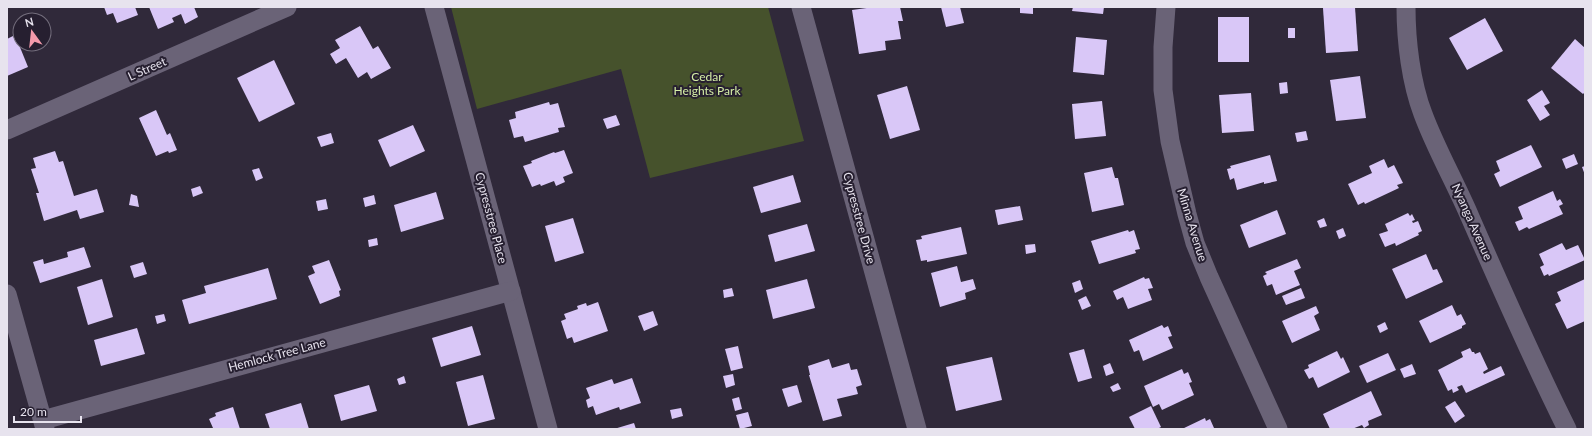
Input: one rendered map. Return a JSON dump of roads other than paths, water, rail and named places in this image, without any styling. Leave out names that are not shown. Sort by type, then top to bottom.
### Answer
[{"type":"street","name":"L Street","points":[[7,130],[287,7]]},
{"type":"street","name":"Cypresstree Place","points":[[434,7],[548,429]]},
{"type":"street","name":"Cypresstree Drive","points":[[801,7],[917,429]]},
{"type":"street","name":"Minna Avenue","points":[[1166,7],[1163,46],[1163,90],[1170,141],[1187,214],[1195,243],[1209,277],[1278,429]]},
{"type":"street","name":"Nyanga Avenue","points":[[1406,7],[1411,63],[1423,115],[1566,429]]},
{"type":"street","name":"Hemlock Tree Lane","points":[[44,424],[511,291]]},
{"type":"street","points":[[7,294],[44,424]]},
{"type":"park label","name":"Cedar Heights Park","points":[[707,84]]}]
